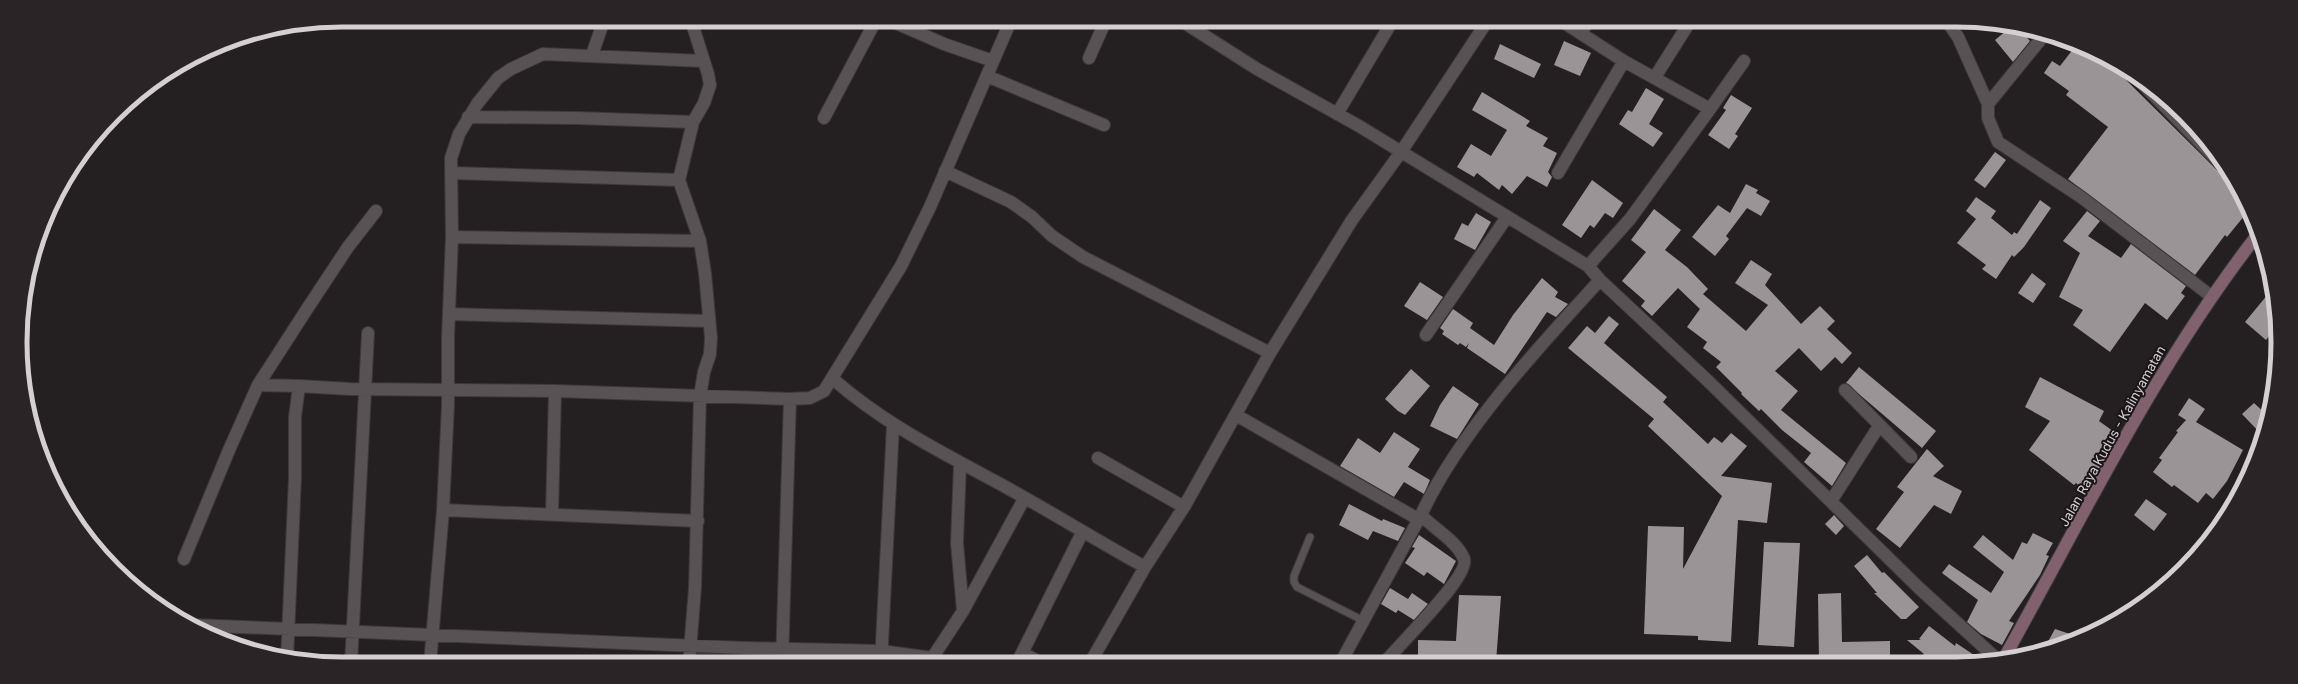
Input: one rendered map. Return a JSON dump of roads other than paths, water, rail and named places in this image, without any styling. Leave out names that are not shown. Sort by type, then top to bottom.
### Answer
[{"type":"main road","name":"Jalan Raya Kudus - Kalinyamatan","points":[[2007,652],[2133,422],[2212,296],[2254,240]]},
{"type":"street","points":[[592,55],[602,27]]},
{"type":"street","points":[[689,657],[698,521],[700,396],[704,372],[710,354],[709,321],[700,241],[679,180],[693,122],[704,103],[710,85],[693,27]]},
{"type":"street","points":[[824,118],[872,27]]},
{"type":"street","points":[[905,27],[944,44],[993,61]]},
{"type":"street","points":[[258,385],[366,389],[449,388],[555,390],[790,399],[810,398],[817,396],[824,391],[833,379],[855,339],[901,266],[945,171],[1008,27]]},
{"type":"street","points":[[1089,58],[1103,27]]},
{"type":"street","points":[[1191,27],[1257,69],[1401,152],[1588,266],[1600,280],[1940,607],[1992,655]]},
{"type":"street","points":[[1337,114],[1389,27]]},
{"type":"street","points":[[1093,657],[1145,567],[1184,507],[1270,353],[1352,220],[1401,152],[1483,27]]},
{"type":"street","points":[[1573,27],[1624,61],[1710,109]]},
{"type":"street","points":[[1582,32],[1585,27]]},
{"type":"street","points":[[1655,77],[1686,27]]},
{"type":"street","points":[[1951,27],[1958,37],[1988,104],[1988,118],[1998,142],[2081,198],[2212,296]]},
{"type":"street","points":[[1988,104],[2041,39]]},
{"type":"street","points":[[430,657],[443,510],[449,388],[449,314],[452,237],[451,173],[453,148],[468,116],[498,78],[534,57],[543,54],[592,55],[703,61]]},
{"type":"street","points":[[1558,173],[1624,61]]},
{"type":"street","points":[[1588,266],[1630,219],[1744,62]]},
{"type":"street","points":[[987,76],[1104,125]]},
{"type":"street","points":[[2161,102],[2199,142]]},
{"type":"street","points":[[468,116],[693,122]]},
{"type":"street","points":[[945,171],[1011,202],[1032,216],[1052,236],[1083,257],[1270,353]]},
{"type":"street","points":[[451,173],[679,180]]},
{"type":"street","points":[[184,559],[229,450],[258,385],[306,309],[376,211]]},
{"type":"street","points":[[1426,335],[1507,217]]},
{"type":"street","points":[[452,237],[700,241]]},
{"type":"street","points":[[1344,657],[1432,493],[1489,409],[1527,362],[1600,280]]},
{"type":"street","points":[[449,314],[709,321]]},
{"type":"street","points":[[352,657],[368,334]]},
{"type":"street","points":[[833,379],[875,414],[960,464],[1145,567]]},
{"type":"street","points":[[287,652],[296,478],[296,417],[299,386]]},
{"type":"street","points":[[552,515],[555,390]]},
{"type":"street","points":[[1845,390],[1911,457]]},
{"type":"street","points":[[783,657],[790,399]]},
{"type":"street","points":[[1236,415],[1420,517],[1458,549],[1465,560],[1463,572],[1448,592],[1390,657]]},
{"type":"street","points":[[207,627],[784,648],[881,657],[892,424]]},
{"type":"street","points":[[1831,501],[1879,426]]},
{"type":"street","points":[[1098,458],[1184,507]]},
{"type":"street","points":[[960,464],[957,543],[963,612]]},
{"type":"street","points":[[934,657],[963,612],[1024,499]]},
{"type":"street","points":[[443,510],[698,521]]},
{"type":"street","points":[[1020,657],[1082,533]]},
{"type":"lane","points":[[1310,538],[1294,576],[1297,587],[1364,621]]}]
